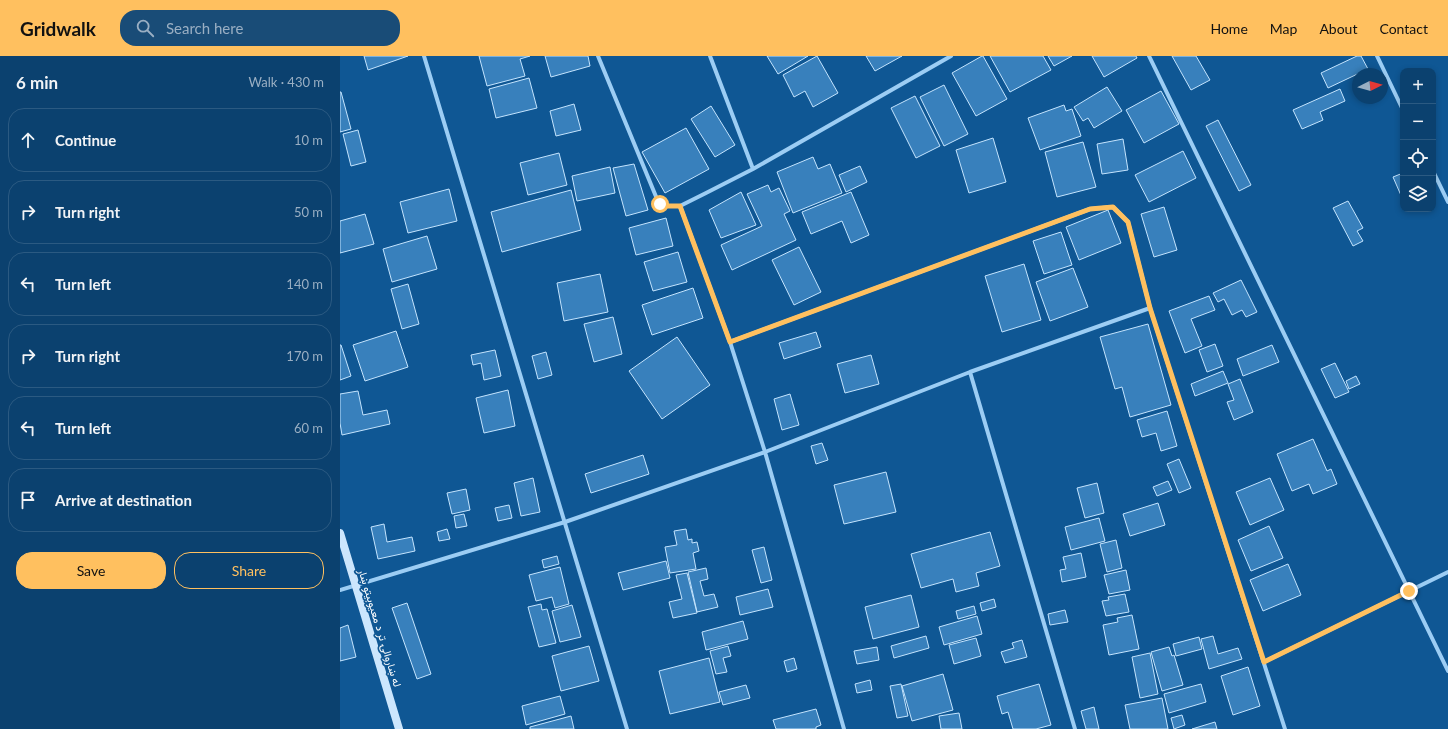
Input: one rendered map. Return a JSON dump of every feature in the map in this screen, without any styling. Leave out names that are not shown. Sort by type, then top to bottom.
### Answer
[{"type":"street","points":[[424,56],[627,729]]},
{"type":"street","points":[[598,56],[660,204],[664,206],[680,206],[753,169],[950,56]]},
{"type":"street","points":[[710,56],[753,169]]},
{"type":"street","points":[[937,56],[940,62]]},
{"type":"street","points":[[1149,56],[1448,671]]},
{"type":"street","points":[[1377,56],[1400,104]]},
{"type":"street","points":[[1435,176],[1448,202]]},
{"type":"street","points":[[680,206],[730,342],[765,452],[844,729]]},
{"type":"street","points":[[730,342],[1090,209],[1113,207],[1128,222],[1150,308],[1285,729]]},
{"type":"street","points":[[340,590],[565,522],[765,452],[970,372],[1150,308]]},
{"type":"street","points":[[970,372],[1075,729]]},
{"type":"street","name":"له ښاروالۍ تر د معیوبیتو ښار","points":[[340,533],[399,729]]},
{"type":"street","points":[[1264,662],[1448,572]]},
{"type":"building","points":[[364,56],[408,56],[368,70]]},
{"type":"building","points":[[479,56],[530,56],[520,59],[525,76],[487,86]]},
{"type":"building","points":[[545,56],[588,56],[590,66],[551,77]]},
{"type":"building","points":[[767,56],[808,56],[778,74]]},
{"type":"building","points":[[817,56],[838,93],[813,107],[805,91],[794,97],[783,75]]},
{"type":"building","points":[[866,56],[902,56],[875,71]]},
{"type":"building","points":[[982,56],[1007,99],[976,116],[952,73]]},
{"type":"building","points":[[990,56],[1043,56],[1051,70],[1010,92]]},
{"type":"building","points":[[1048,56],[1072,56],[1054,66]]},
{"type":"building","points":[[1092,56],[1136,56],[1137,58],[1104,77]]},
{"type":"building","points":[[1172,56],[1196,56],[1210,80],[1191,90]]},
{"type":"building","points":[[1357,56],[1361,56],[1367,68],[1352,68],[1352,77],[1328,88],[1321,73]]},
{"type":"building","points":[[529,78],[537,108],[496,118],[489,89]]},
{"type":"building","points":[[944,85],[968,134],[944,146],[920,97]]},
{"type":"building","points":[[1107,87],[1122,111],[1094,128],[1088,118],[1083,121],[1074,107]]},
{"type":"building","points":[[1340,89],[1345,101],[1320,112],[1323,120],[1302,129],[1293,110]]},
{"type":"building","points":[[1161,91],[1179,124],[1144,143],[1126,110]]},
{"type":"building","points":[[340,92],[351,129],[340,132]]},
{"type":"building","points":[[915,96],[940,146],[916,158],[891,108]]},
{"type":"building","points":[[574,104],[581,130],[556,136],[550,111]]},
{"type":"building","points":[[1064,105],[1066,111],[1072,109],[1081,136],[1040,150],[1028,118]]},
{"type":"building","points":[[711,106],[735,145],[715,157],[691,119]]},
{"type":"building","points":[[1218,120],[1251,185],[1239,191],[1206,126]]},
{"type":"building","points":[[686,128],[709,169],[665,193],[642,152]]},
{"type":"building","points":[[358,130],[366,162],[351,166],[343,134]]},
{"type":"building","points":[[993,138],[1006,182],[969,193],[956,150]]},
{"type":"building","points":[[1123,139],[1128,170],[1102,174],[1097,144]]},
{"type":"building","points":[[1083,142],[1096,187],[1057,197],[1045,152]]},
{"type":"building","points":[[1183,151],[1196,178],[1149,202],[1135,175]]},
{"type":"building","points":[[559,153],[567,185],[528,195],[520,163]]},
{"type":"building","points":[[813,157],[818,169],[830,164],[842,193],[793,213],[777,172]]},
{"type":"building","points":[[634,164],[648,210],[626,216],[613,168]]},
{"type":"building","points":[[860,166],[867,182],[846,192],[839,175]]},
{"type":"building","points":[[610,167],[615,193],[577,201],[572,176]]},
{"type":"building","points":[[1400,174],[1400,193],[1393,177]]},
{"type":"building","points":[[768,185],[771,192],[779,188],[790,211],[784,214],[796,240],[732,270],[721,245],[762,226],[747,194]]},
{"type":"building","points":[[449,189],[457,221],[408,233],[400,202]]},
{"type":"building","points":[[571,190],[581,230],[502,252],[491,212]]},
{"type":"building","points":[[741,192],[756,225],[721,238],[709,210]]},
{"type":"building","points":[[851,192],[869,235],[851,243],[842,221],[811,234],[802,212]]},
{"type":"building","points":[[1348,201],[1363,228],[1357,231],[1363,241],[1353,246],[1333,208]]},
{"type":"building","points":[[1164,207],[1177,250],[1154,257],[1141,214]]},
{"type":"building","points":[[1108,210],[1121,243],[1079,260],[1066,227]]},
{"type":"building","points":[[365,214],[374,244],[340,253],[340,221]]},
{"type":"building","points":[[666,218],[673,246],[636,255],[629,228]]},
{"type":"building","points":[[1061,232],[1072,265],[1044,274],[1033,241]]},
{"type":"building","points":[[427,236],[437,269],[392,282],[383,249]]},
{"type":"building","points":[[799,247],[821,292],[794,305],[772,260]]},
{"type":"building","points":[[678,252],[687,282],[653,291],[644,262]]},
{"type":"building","points":[[1024,264],[1041,320],[1002,332],[985,276]]},
{"type":"building","points":[[1073,268],[1088,307],[1050,321],[1036,282]]},
{"type":"building","points":[[600,274],[608,312],[564,321],[557,283]]},
{"type":"building","points":[[1241,280],[1257,312],[1246,317],[1242,310],[1232,315],[1224,299],[1218,302],[1213,293]]},
{"type":"building","points":[[408,284],[419,324],[402,329],[391,289]]},
{"type":"building","points":[[693,288],[703,318],[652,335],[642,305]]},
{"type":"building","points":[[1209,296],[1215,310],[1191,319],[1202,346],[1185,353],[1169,311]]},
{"type":"building","points":[[613,317],[622,354],[594,362],[584,324]]},
{"type":"building","points":[[1148,324],[1171,405],[1130,417],[1122,387],[1115,389],[1100,337]]},
{"type":"building","points":[[396,331],[408,367],[365,381],[353,345]]},
{"type":"building","points":[[816,332],[821,347],[784,359],[779,343]]},
{"type":"building","points":[[677,337],[710,385],[662,419],[629,371]]},
{"type":"building","points":[[1215,344],[1223,366],[1207,372],[1199,350]]},
{"type":"building","points":[[340,345],[351,376],[340,380]]},
{"type":"building","points":[[1272,345],[1279,362],[1243,376],[1237,359]]},
{"type":"building","points":[[495,350],[501,376],[484,380],[481,363],[473,365],[471,355]]},
{"type":"building","points":[[546,352],[552,375],[538,379],[532,356]]},
{"type":"building","points":[[871,355],[879,384],[845,393],[837,364]]},
{"type":"building","points":[[1335,363],[1349,392],[1335,398],[1321,369]]},
{"type":"building","points":[[1223,371],[1228,383],[1195,396],[1191,384]]},
{"type":"building","points":[[1356,376],[1360,384],[1349,389],[1346,381]]},
{"type":"building","points":[[1240,379],[1253,412],[1234,420],[1227,402],[1234,400],[1228,384]]},
{"type":"building","points":[[508,390],[515,426],[484,433],[476,398]]},
{"type":"building","points":[[358,391],[363,415],[387,410],[390,424],[342,435],[340,423],[340,394]]},
{"type":"building","points":[[790,394],[799,425],[782,430],[774,399]]},
{"type":"building","points":[[1167,411],[1177,446],[1161,451],[1156,433],[1142,437],[1137,420]]},
{"type":"building","points":[[1313,439],[1327,471],[1331,469],[1337,484],[1313,494],[1309,484],[1292,491],[1277,454]]},
{"type":"building","points":[[822,443],[828,460],[816,464],[811,446]]},
{"type":"building","points":[[643,455],[649,474],[591,493],[585,474]]},
{"type":"building","points":[[1179,459],[1191,488],[1179,493],[1167,464]]},
{"type":"building","points":[[886,472],[896,512],[844,524],[834,485]]},
{"type":"building","points":[[533,478],[540,512],[521,516],[514,483]]},
{"type":"building","points":[[1270,478],[1284,510],[1250,525],[1236,492]]},
{"type":"building","points":[[1168,481],[1172,490],[1157,496],[1153,487]]},
{"type":"building","points":[[1097,483],[1104,513],[1085,518],[1077,488]]},
{"type":"building","points":[[466,489],[470,510],[452,514],[447,493]]},
{"type":"building","points":[[1158,503],[1165,525],[1130,536],[1123,514]]},
{"type":"building","points":[[509,505],[512,518],[498,521],[495,508]]},
{"type":"building","points":[[464,514],[467,526],[456,528],[454,516]]},
{"type":"building","points":[[1099,518],[1105,541],[1071,550],[1065,527]]},
{"type":"building","points":[[384,524],[387,542],[412,537],[415,551],[378,559],[371,527]]},
{"type":"building","points":[[1269,526],[1283,558],[1251,571],[1238,540]]},
{"type":"building","points":[[447,529],[450,539],[439,541],[437,532]]},
{"type":"building","points":[[686,529],[688,540],[692,539],[692,543],[697,542],[699,551],[693,553],[696,569],[670,573],[665,547],[677,545],[674,531]]},
{"type":"building","points":[[990,532],[1000,566],[976,573],[979,586],[956,592],[953,579],[921,588],[911,554]]},
{"type":"building","points":[[1116,540],[1122,568],[1107,572],[1100,544]]},
{"type":"building","points":[[764,547],[772,580],[761,583],[752,550]]},
{"type":"building","points":[[1081,553],[1086,577],[1062,582],[1060,570],[1066,569],[1063,557]]},
{"type":"building","points":[[557,556],[559,564],[544,568],[542,560]]},
{"type":"building","points":[[666,561],[670,578],[623,590],[618,573]]},
{"type":"building","points":[[1288,564],[1301,595],[1263,611],[1250,580]]},
{"type":"building","points":[[560,567],[569,604],[555,608],[552,597],[536,601],[529,575]]},
{"type":"building","points":[[706,568],[708,579],[700,581],[704,596],[714,594],[718,607],[697,612],[688,572]]},
{"type":"building","points":[[1126,570],[1130,590],[1109,594],[1104,575]]},
{"type":"building","points":[[687,573],[697,613],[673,618],[669,602],[682,599],[676,575]]},
{"type":"building","points":[[768,589],[773,607],[740,615],[736,597]]},
{"type":"building","points":[[1125,594],[1129,612],[1106,616],[1102,601],[1109,600],[1108,597]]},
{"type":"building","points":[[911,595],[919,627],[873,639],[865,607]]},
{"type":"building","points":[[994,599],[996,607],[982,611],[980,603]]},
{"type":"building","points":[[407,603],[431,674],[417,679],[392,608]]},
{"type":"building","points":[[541,604],[542,610],[547,609],[556,643],[539,647],[528,607]]},
{"type":"building","points":[[572,605],[581,637],[560,642],[552,611]]},
{"type":"building","points":[[974,606],[976,614],[958,619],[956,611]]},
{"type":"building","points":[[1065,610],[1068,622],[1050,625],[1048,614]]},
{"type":"building","points":[[1132,615],[1139,649],[1109,655],[1103,625],[1118,622],[1117,618]]},
{"type":"building","points":[[977,616],[982,634],[944,645],[939,627]]},
{"type":"building","points":[[743,621],[748,639],[706,650],[702,632]]},
{"type":"building","points":[[348,625],[356,657],[340,661],[340,628]]},
{"type":"building","points":[[926,636],[929,648],[894,658],[891,646]]},
{"type":"building","points":[[1213,636],[1218,654],[1238,648],[1242,659],[1209,669],[1201,639]]},
{"type":"building","points":[[1199,637],[1202,649],[1176,656],[1173,644]]},
{"type":"building","points":[[976,638],[981,656],[954,664],[949,645]]},
{"type":"building","points":[[1022,640],[1027,657],[1005,663],[1001,652],[1014,648],[1012,643]]},
{"type":"building","points":[[589,646],[599,681],[561,691],[552,656]]},
{"type":"building","points":[[728,646],[731,656],[723,658],[727,672],[716,674],[710,651]]},
{"type":"building","points":[[877,647],[879,660],[857,664],[854,651]]},
{"type":"building","points":[[1169,647],[1172,656],[1174,655],[1183,685],[1162,691],[1151,652]]},
{"type":"building","points":[[1150,653],[1158,694],[1140,698],[1132,657]]},
{"type":"building","points":[[709,658],[720,702],[670,714],[659,671]]},
{"type":"building","points":[[794,658],[797,669],[787,672],[784,661]]},
{"type":"building","points":[[1248,667],[1260,706],[1233,715],[1221,676]]},
{"type":"building","points":[[943,674],[953,710],[912,721],[902,686]]},
{"type":"building","points":[[870,680],[872,690],[857,693],[855,684]]},
{"type":"building","points":[[901,684],[908,716],[897,718],[890,686]]},
{"type":"building","points":[[1039,684],[1051,725],[1036,729],[1013,729],[1008,712],[1002,714],[997,696]]},
{"type":"building","points":[[1201,684],[1206,702],[1169,713],[1164,694]]},
{"type":"building","points":[[746,685],[750,698],[723,705],[719,692]]},
{"type":"building","points":[[560,696],[565,714],[526,725],[522,706]]},
{"type":"building","points":[[1162,698],[1168,729],[1130,729],[1125,705]]},
{"type":"building","points":[[1094,707],[1099,729],[1086,729],[1081,711]]},
{"type":"building","points":[[816,709],[821,725],[816,727],[816,729],[776,729],[773,720]]},
{"type":"building","points":[[959,713],[962,729],[941,729],[939,716]]},
{"type":"building","points":[[1182,715],[1185,725],[1174,729],[1171,718]]},
{"type":"building","points":[[571,716],[574,729],[530,729],[530,727]]},
{"type":"building","points":[[1215,722],[1217,729],[1192,729]]},
{"type":"route","points":[[660,204],[664,206],[680,206],[730,342],[1090,209],[1113,207],[1128,222],[1150,308],[1264,662],[1409,591]]}]
